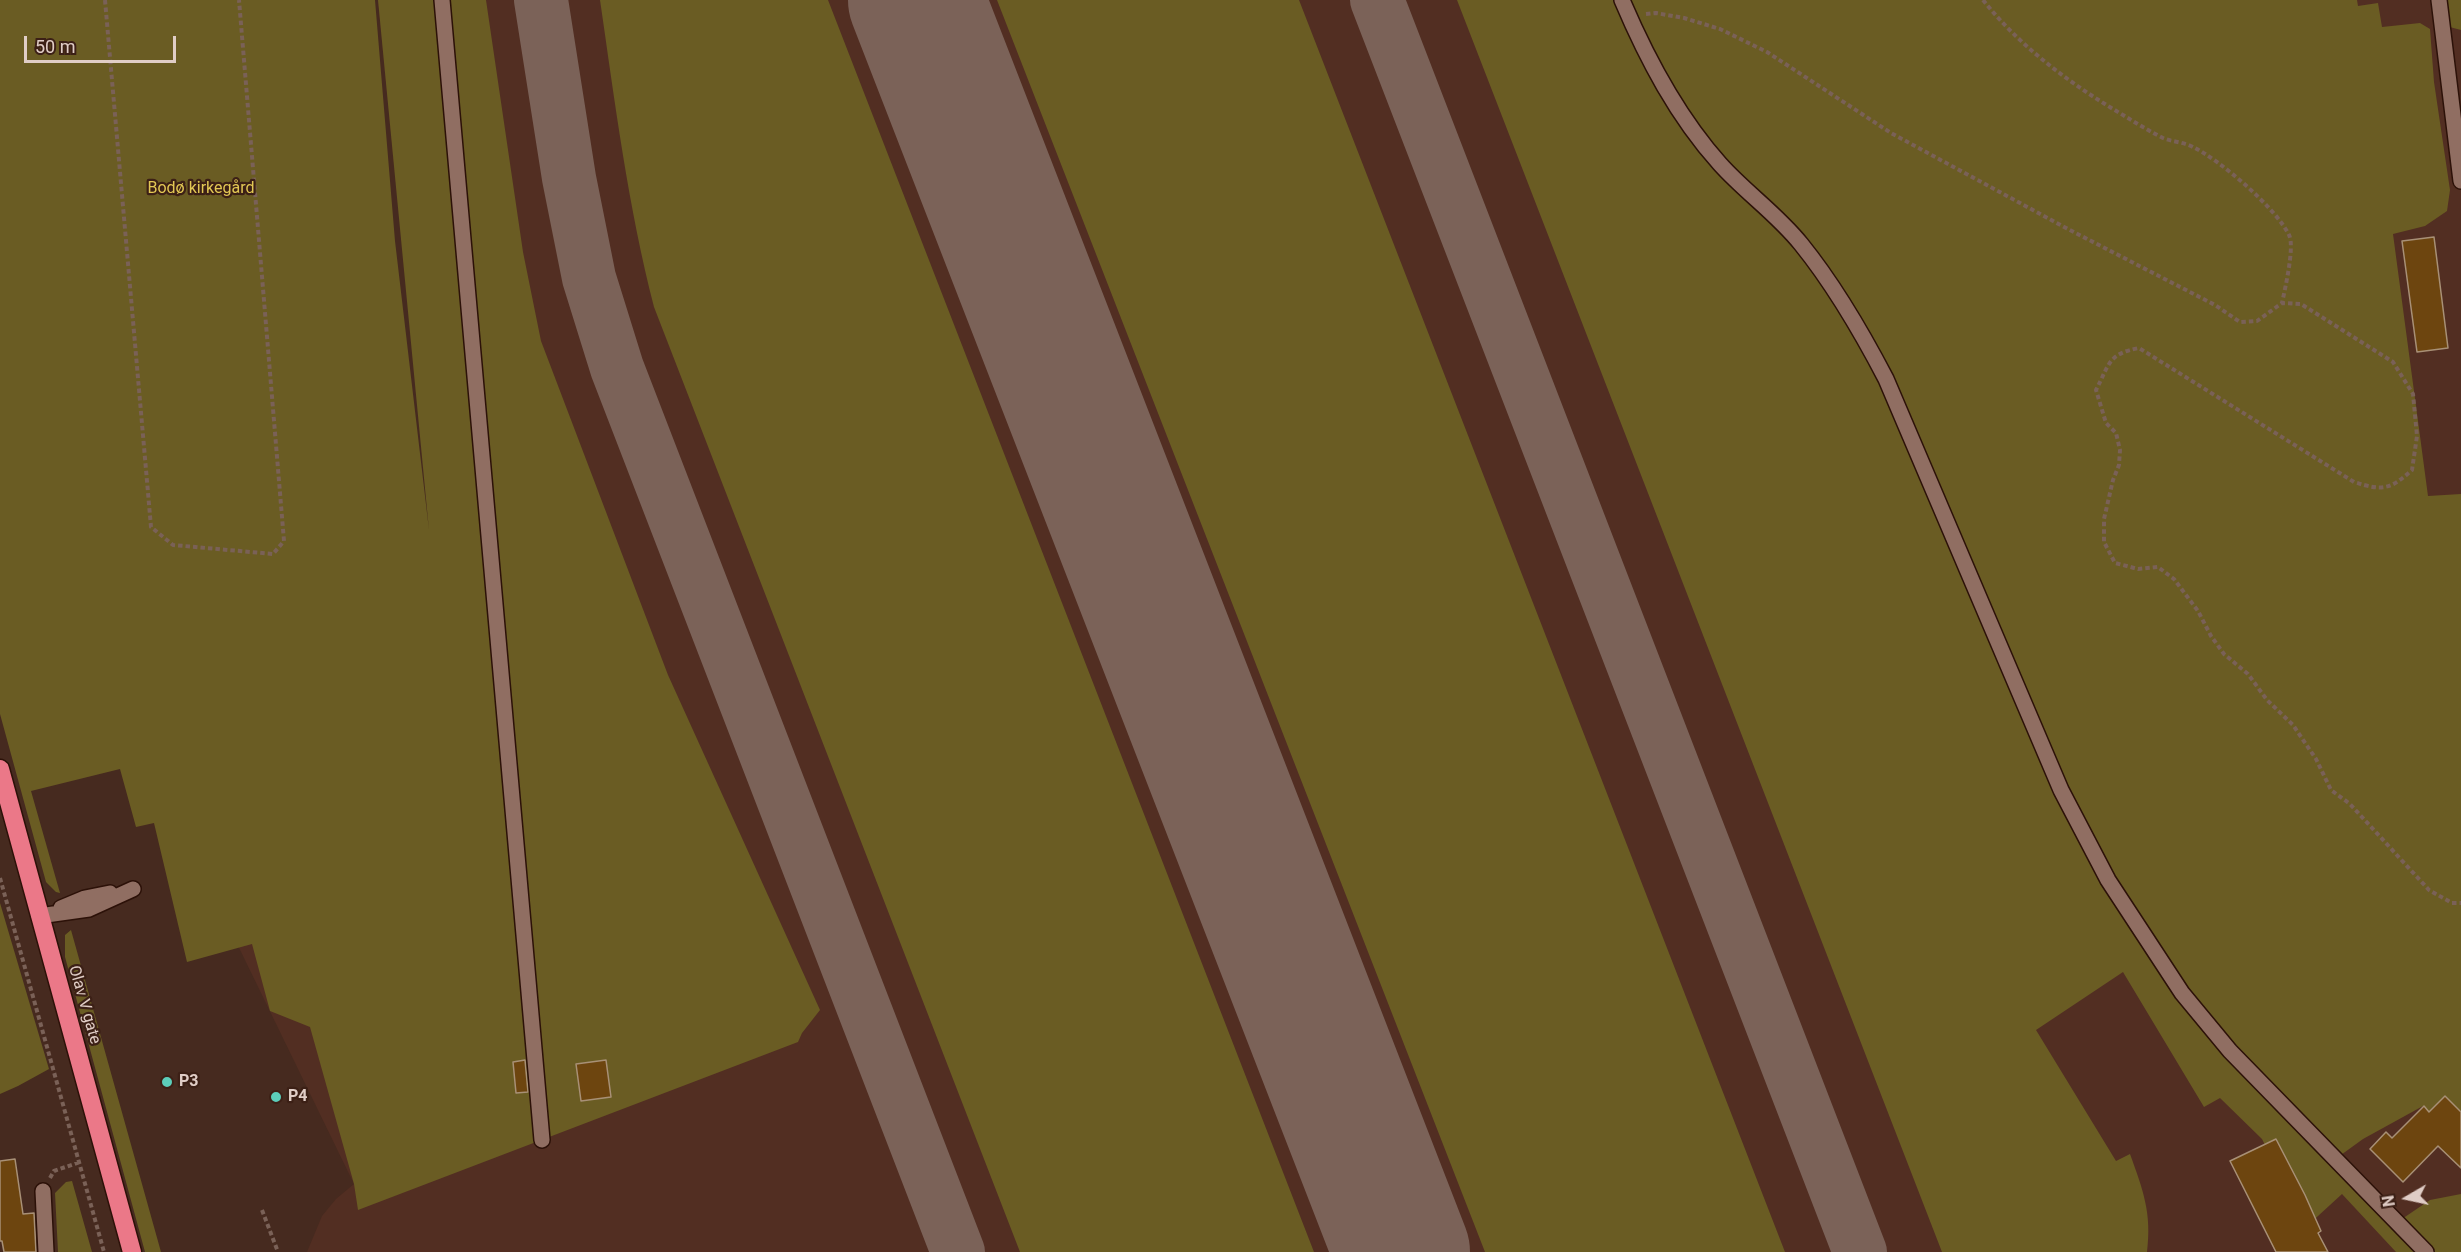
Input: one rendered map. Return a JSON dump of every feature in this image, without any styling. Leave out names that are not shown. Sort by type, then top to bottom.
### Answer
[{"type":"highway","name":"Olav V gate","points":[[0,769],[132,1252]]},
{"type":"street","points":[[442,0],[543,1140]]},
{"type":"street","points":[[1622,0],[1658,79],[1689,123],[1720,164],[1799,243],[1830,282],[1857,323],[1886,379],[2061,790],[2084,838],[2114,889],[2182,993],[2229,1051],[2426,1252]]},
{"type":"street","points":[[2439,0],[2461,181]]},
{"type":"street","points":[[133,889],[89,909],[39,916],[86,898],[133,889]]},
{"type":"street","points":[[43,1191],[46,1252]]},
{"type":"path","points":[[105,0],[151,527],[173,545],[273,554],[284,541],[239,0]]},
{"type":"path","points":[[1983,0],[1998,18],[2056,70],[2122,114],[2163,138],[2192,146],[2238,177],[2277,218],[2290,237],[2289,268],[2282,303]]},
{"type":"path","points":[[1629,16],[1656,13],[1684,18],[1730,33],[1767,52],[1891,132],[2066,228],[2215,305],[2240,322],[2257,321],[2282,303],[2301,304],[2392,362],[2413,394],[2417,436],[2412,470],[2395,485],[2376,489],[2354,482],[2139,348],[2120,352],[2109,363],[2096,390],[2106,423],[2116,433],[2120,450],[2119,465],[2104,519],[2104,542],[2115,563],[2138,569],[2158,567],[2174,579],[2198,611],[2211,636],[2224,654],[2248,674],[2267,700],[2293,725],[2316,759],[2331,790],[2350,804],[2429,890],[2452,903],[2461,903]]},
{"type":"path","points":[[0,878],[104,1252]]},
{"type":"path","points":[[43,1191],[54,1171],[80,1162]]},
{"type":"path","points":[[262,1210],[278,1252]]},
{"type":"shaded area","points":[[378,0],[2461,0],[2461,1252],[307,1252],[322,1216],[336,1199],[354,1184],[153,771],[435,582]]},
{"type":"green space","name":"Bodø kirkegård","points":[[0,0],[375,0],[395,241],[429,530],[378,0],[486,0],[523,252],[541,341],[668,675],[820,1010],[802,1033],[798,1042],[358,1210],[354,1184],[310,1027],[270,1011],[252,944],[187,962],[154,823],[136,827],[120,769],[31,791],[60,893],[46,882],[0,714]]},
{"type":"green space","points":[[600,0],[828,0],[1314,1252],[1020,1252],[654,307],[629,193]]},
{"type":"green space","points":[[997,0],[1299,0],[1785,1252],[1485,1252]]},
{"type":"green space","points":[[1457,0],[2357,0],[2358,6],[2378,3],[2382,27],[2420,23],[2430,29],[2434,82],[2450,190],[2447,211],[2425,226],[2393,234],[2428,496],[2461,494],[2461,1112],[2445,1096],[2429,1112],[2423,1106],[2363,1139],[2334,1160],[2396,1223],[2430,1200],[2461,1194],[2461,1252],[2396,1252],[2342,1194],[2306,1227],[2262,1139],[2220,1098],[2204,1107],[2123,972],[2036,1030],[2116,1161],[2130,1154],[2147,1213],[2147,1252],[1942,1252]]},
{"type":"green space","points":[[2439,0],[2461,0],[2461,30],[2442,25]]},
{"type":"green space","points":[[0,903],[49,1069],[0,1094]]},
{"type":"green space","points":[[71,930],[161,1252],[145,1252],[65,957],[65,935]]},
{"type":"green space","points":[[72,1181],[92,1252],[58,1252],[55,1193],[66,1182]]},
{"type":"building","points":[[2434,237],[2448,348],[2417,352],[2402,241]]},
{"type":"building","points":[[525,1060],[528,1092],[516,1093],[513,1062]]},
{"type":"building","points":[[606,1060],[611,1097],[581,1101],[576,1064]]},
{"type":"building","points":[[2445,1096],[2461,1112],[2461,1168],[2438,1146],[2403,1182],[2370,1149],[2386,1132],[2392,1138],[2424,1106],[2429,1112]]},
{"type":"building","points":[[2276,1139],[2305,1195],[2321,1231],[2318,1233],[2328,1252],[2276,1252],[2230,1161]]},
{"type":"building","points":[[15,1159],[23,1214],[34,1213],[36,1252],[4,1252],[2,1241],[0,1241],[0,1161]]},
{"type":"taxiway","points":[[541,0],[569,178],[589,278],[617,368],[958,1252]]},
{"type":"taxiway","points":[[1377,0],[1860,1252]]},
{"type":"runway","points":[[916,0],[1402,1252]]},
{"type":"place","name":"P3","points":[[167,1082]]},
{"type":"place","name":"P4","points":[[276,1097]]}]
